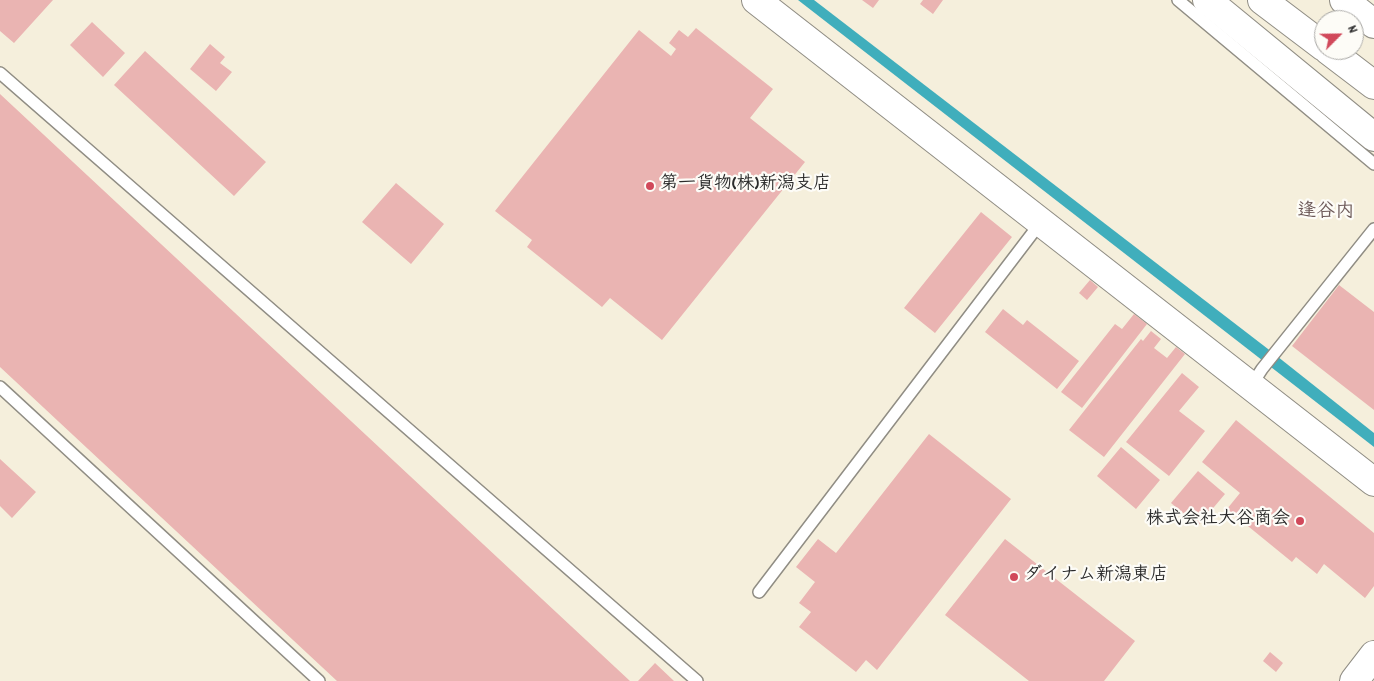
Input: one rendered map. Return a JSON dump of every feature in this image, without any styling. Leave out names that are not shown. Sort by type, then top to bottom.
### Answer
[{"type":"main road","points":[[756,0],[1041,222],[1257,378],[1374,482]]},
{"type":"main road","points":[[1207,0],[1374,137]]},
{"type":"main road","points":[[1262,0],[1314,39]]},
{"type":"main road","points":[[1344,0],[1374,24]]},
{"type":"main road","points":[[1341,60],[1374,85]]},
{"type":"main road","points":[[1354,681],[1374,655]]},
{"type":"lane","points":[[1178,0],[1374,164]]},
{"type":"lane","points":[[0,74],[698,681]]},
{"type":"lane","points":[[758,592],[1041,222]]},
{"type":"lane","points":[[1257,378],[1374,229]]},
{"type":"lane","points":[[0,386],[319,681]]},
{"type":"water","points":[[798,0],[814,0],[1268,349],[1374,433],[1374,447]]},
{"type":"building","points":[[0,0],[53,0],[14,43],[0,31]]},
{"type":"building","points":[[862,0],[879,0],[873,8]]},
{"type":"building","points":[[923,0],[943,0],[933,14],[920,4]]},
{"type":"building","points":[[92,22],[125,53],[103,77],[70,45]]},
{"type":"building","name":"第一貨物(株)新潟支店","points":[[696,28],[773,89],[750,118],[805,162],[662,340],[610,298],[602,307],[527,247],[532,240],[495,211],[639,30],[671,56],[676,49],[669,43],[679,30],[688,37]]},
{"type":"building","points":[[210,44],[225,57],[220,63],[232,72],[216,91],[190,69]]},
{"type":"building","points":[[145,51],[266,162],[234,196],[114,85]]},
{"type":"building","points":[[0,94],[630,681],[337,681],[0,367]]},
{"type":"building","points":[[396,183],[444,224],[411,264],[362,222]]},
{"type":"building","points":[[981,212],[1012,237],[935,333],[904,308]]},
{"type":"building","points":[[1090,280],[1098,287],[1087,300],[1079,293]]},
{"type":"building","points":[[1339,285],[1374,312],[1374,410],[1292,346]]},
{"type":"building","points":[[1003,309],[1023,325],[1027,320],[1079,361],[1057,389],[985,332]]},
{"type":"building","points":[[1134,314],[1147,324],[1082,408],[1061,392],[1115,324],[1122,329]]},
{"type":"building","points":[[1151,331],[1161,339],[1154,348],[1167,358],[1176,347],[1185,354],[1104,457],[1069,430],[1141,339],[1143,341]]},
{"type":"building","points":[[1182,373],[1199,387],[1179,411],[1205,431],[1169,476],[1126,442]]},
{"type":"building","name":"株式会社大谷商会","points":[[1236,420],[1374,533],[1374,586],[1365,598],[1324,564],[1317,574],[1296,557],[1292,562],[1227,509],[1240,493],[1202,462]]},
{"type":"building","points":[[929,434],[1011,499],[877,670],[866,660],[856,672],[799,627],[811,612],[799,603],[815,582],[796,567],[818,539],[836,553]]},
{"type":"building","points":[[1121,447],[1160,480],[1136,509],[1097,476]]},
{"type":"building","points":[[0,459],[36,492],[12,518],[0,506]]},
{"type":"building","points":[[1198,471],[1225,494],[1198,526],[1171,503]]},
{"type":"building","name":"ダイナム新潟東店","points":[[1005,539],[1135,641],[1104,681],[1029,681],[945,615]]},
{"type":"building","points":[[1270,652],[1283,663],[1276,672],[1263,661]]},
{"type":"building","points":[[655,663],[674,681],[638,681]]},
{"type":"place","name":"第一貨物(株)新潟支店","points":[[650,186]]},
{"type":"place","name":"株式会社大谷商会","points":[[1300,521]]},
{"type":"place","name":"ダイナム新潟東店","points":[[1014,577]]},
{"type":"district","name":"逢谷内","points":[[1326,213]]}]
